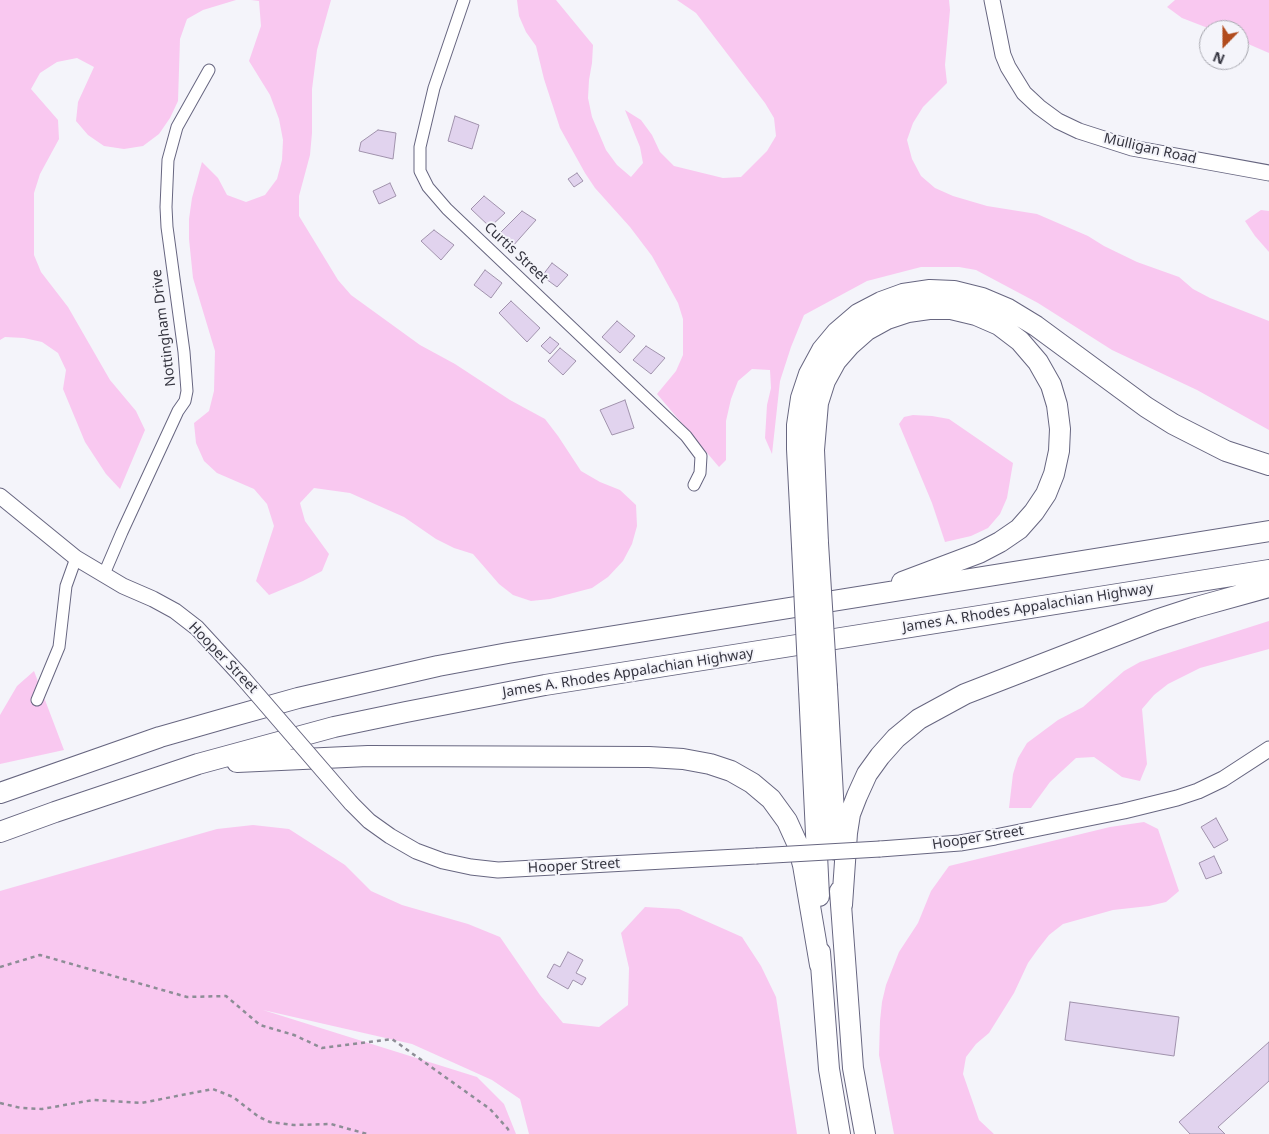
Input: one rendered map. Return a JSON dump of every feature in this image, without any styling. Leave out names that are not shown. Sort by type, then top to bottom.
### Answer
[{"type":"highway","points":[[840,1134],[829,1069],[820,965],[818,688],[810,544],[797,449],[797,425],[801,398],[809,374],[822,350],[837,332],[858,314],[881,302],[903,294],[930,290],[954,291],[982,298],[1008,309],[1036,326],[1172,424],[1226,450],[1269,465]]},
{"type":"highway","points":[[810,544],[815,426],[818,403],[825,381],[836,361],[850,345],[867,330],[888,319],[908,312],[929,309],[951,309],[976,315],[999,325],[1020,341],[1038,362],[1051,386],[1057,405],[1060,429],[1059,451],[1054,474],[1046,494],[1034,512],[1018,529],[1000,542],[979,553],[859,598]]},
{"type":"highway","points":[[0,793],[160,737],[298,698],[366,682],[508,653],[1269,531]]},
{"type":"highway","name":"James A. Rhodes Appalachian Highway","points":[[0,832],[198,764],[334,727],[545,685],[1269,570]]},
{"type":"highway","points":[[842,905],[846,833],[856,796],[867,774],[880,756],[896,738],[919,719],[965,694],[1156,620],[1202,605],[1269,588]]},
{"type":"highway","points":[[818,688],[842,905],[844,965],[852,1059],[865,1134]]},
{"type":"highway","points":[[198,764],[325,757],[415,756],[649,757],[682,759],[710,764],[731,771],[752,783],[771,799],[787,821],[797,843],[803,865],[820,965]]},
{"type":"street","name":"Curtis Street","points":[[464,0],[434,88],[422,139],[419,159],[420,171],[428,187],[447,209],[686,436],[701,456],[700,473],[694,485]]},
{"type":"street","name":"Mulligan Road","points":[[992,0],[1003,55],[1008,67],[1024,93],[1058,121],[1079,131],[1132,148],[1269,173]]},
{"type":"street","name":"Nottingham Drive","points":[[104,574],[178,411],[185,401],[187,390],[184,352],[167,227],[168,160],[177,127],[210,70]]},
{"type":"street","name":"Hooper Street","points":[[0,496],[76,558],[123,586],[175,611],[196,628],[243,678],[351,803],[369,821],[390,836],[416,850],[443,861],[471,867],[498,870],[934,846],[995,837],[1124,811],[1177,798],[1198,791],[1223,779],[1269,749]]},
{"type":"street","points":[[38,700],[59,647],[66,586],[76,558]]},
{"type":"path","points":[[0,966],[40,955],[187,997],[226,996],[260,1025],[294,1035],[322,1048],[392,1039],[490,1109],[508,1129],[510,1134]]},
{"type":"path","points":[[0,1103],[20,1108],[37,1109],[93,1100],[141,1103],[213,1089],[233,1097],[259,1117],[270,1122],[294,1125],[331,1124],[367,1134]]},
{"type":"shaded area","points":[[0,0],[236,0],[203,10],[187,19],[180,39],[178,101],[170,118],[159,134],[143,146],[124,149],[104,146],[88,135],[76,121],[78,102],[94,67],[77,58],[57,62],[40,73],[31,89],[58,120],[59,139],[40,174],[34,193],[34,255],[41,272],[68,307],[110,380],[136,411],[145,430],[120,489],[106,474],[85,442],[63,389],[66,370],[58,353],[42,342],[24,338],[5,337],[0,340]]},
{"type":"shaded area","points":[[251,0],[331,0],[317,50],[312,89],[310,155],[299,196],[299,216],[338,280],[351,295],[420,345],[545,419],[581,471],[600,482],[620,490],[636,505],[637,526],[632,544],[623,561],[608,577],[592,588],[550,599],[531,601],[513,595],[499,584],[473,554],[454,548],[436,539],[404,517],[350,493],[314,488],[300,503],[305,521],[329,554],[322,571],[269,595],[256,581],[274,526],[267,504],[254,489],[217,473],[204,461],[196,443],[194,423],[209,411],[214,391],[215,351],[193,278],[189,239],[192,198],[202,162],[218,178],[227,195],[246,202],[265,195],[277,179],[282,160],[283,140],[279,119],[270,95],[249,61],[261,26],[259,1]]},
{"type":"shaded area","points":[[517,0],[556,0],[593,45],[588,98],[592,117],[606,150],[617,165],[631,177],[643,163],[640,147],[625,110],[641,120],[652,135],[660,152],[674,166],[723,178],[741,177],[767,151],[776,136],[774,118],[765,103],[696,13],[677,0],[949,0],[950,10],[945,65],[947,83],[923,107],[913,123],[907,140],[912,159],[921,176],[935,188],[953,196],[987,206],[1037,214],[1088,236],[1137,262],[1179,277],[1193,289],[1210,298],[1269,321],[1269,430],[1197,390],[1112,350],[1038,303],[976,270],[959,267],[921,267],[867,281],[804,315],[780,381],[772,454],[765,438],[767,405],[771,388],[770,370],[752,369],[738,381],[731,399],[726,421],[726,460],[719,467],[657,394],[676,371],[683,355],[683,319],[678,303],[652,256],[630,227],[595,188],[560,128],[544,79],[536,46],[526,32],[519,16]]},
{"type":"shaded area","points":[[1175,0],[1269,0],[1269,53],[1249,44],[1249,20],[1199,20],[1199,25],[1182,18],[1167,7]]},
{"type":"shaded area","points":[[1261,210],[1269,211],[1269,252],[1245,221]]},
{"type":"shaded area","points":[[913,415],[949,419],[1013,463],[1007,498],[1000,514],[988,528],[971,536],[945,542],[932,503],[899,424],[904,417]]},
{"type":"shaded area","points":[[1269,621],[1269,649],[1200,668],[1168,684],[1154,695],[1142,709],[1147,764],[1140,781],[1122,777],[1094,757],[1076,758],[1050,782],[1031,808],[1009,808],[1013,774],[1018,758],[1027,743],[1058,720],[1083,707],[1124,671],[1140,662]]},
{"type":"shaded area","points":[[34,671],[64,750],[0,764],[0,715],[17,686]]},
{"type":"shaded area","points":[[1144,822],[1158,829],[1179,891],[1166,902],[1113,910],[1063,924],[1049,935],[1038,949],[1028,963],[1014,993],[989,1033],[976,1044],[966,1057],[963,1074],[979,1120],[994,1134],[894,1134],[879,1055],[882,1002],[886,985],[899,952],[918,923],[931,891],[949,866],[1110,827]]},
{"type":"shaded area","points":[[253,825],[289,829],[345,865],[371,891],[402,905],[468,924],[500,937],[540,995],[563,1023],[599,1027],[628,1005],[629,968],[621,933],[645,907],[679,909],[742,937],[761,966],[776,997],[797,1134],[529,1134],[520,1099],[492,1080],[412,1044],[263,1010],[477,1077],[504,1104],[516,1134],[0,1134],[0,891],[217,829]]},
{"type":"building","points":[[455,116],[479,125],[472,149],[448,141]]},
{"type":"building","points":[[378,130],[396,133],[393,159],[359,151],[361,142]]},
{"type":"building","points":[[577,173],[583,181],[574,187],[568,179]]},
{"type":"building","points":[[390,183],[396,196],[379,204],[373,191]]},
{"type":"building","points":[[484,196],[505,213],[490,227],[471,209]]},
{"type":"building","points":[[522,211],[536,220],[512,247],[499,234]]},
{"type":"building","points":[[434,230],[454,245],[441,260],[421,241]]},
{"type":"building","points":[[552,263],[568,275],[557,287],[542,276]]},
{"type":"building","points":[[485,270],[502,283],[491,298],[474,285]]},
{"type":"building","points":[[511,301],[540,328],[527,342],[499,313]]},
{"type":"building","points":[[617,321],[635,336],[620,353],[602,337]]},
{"type":"building","points":[[550,337],[559,344],[550,354],[541,346]]},
{"type":"building","points":[[646,346],[665,358],[651,374],[633,360]]},
{"type":"building","points":[[560,348],[576,361],[563,375],[548,361]]},
{"type":"building","points":[[625,400],[634,428],[612,435],[600,410]]},
{"type":"building","points":[[1216,818],[1228,840],[1214,848],[1201,827]]},
{"type":"building","points":[[1214,856],[1222,873],[1206,879],[1199,863]]},
{"type":"building","points":[[568,952],[583,960],[576,973],[586,978],[582,985],[573,980],[568,989],[547,977],[554,964],[560,967]]},
{"type":"building","points":[[1070,1002],[1179,1017],[1174,1056],[1065,1040]]},
{"type":"building","points":[[1269,1042],[1269,1081],[1218,1127],[1225,1134],[1190,1134],[1179,1122]]}]
